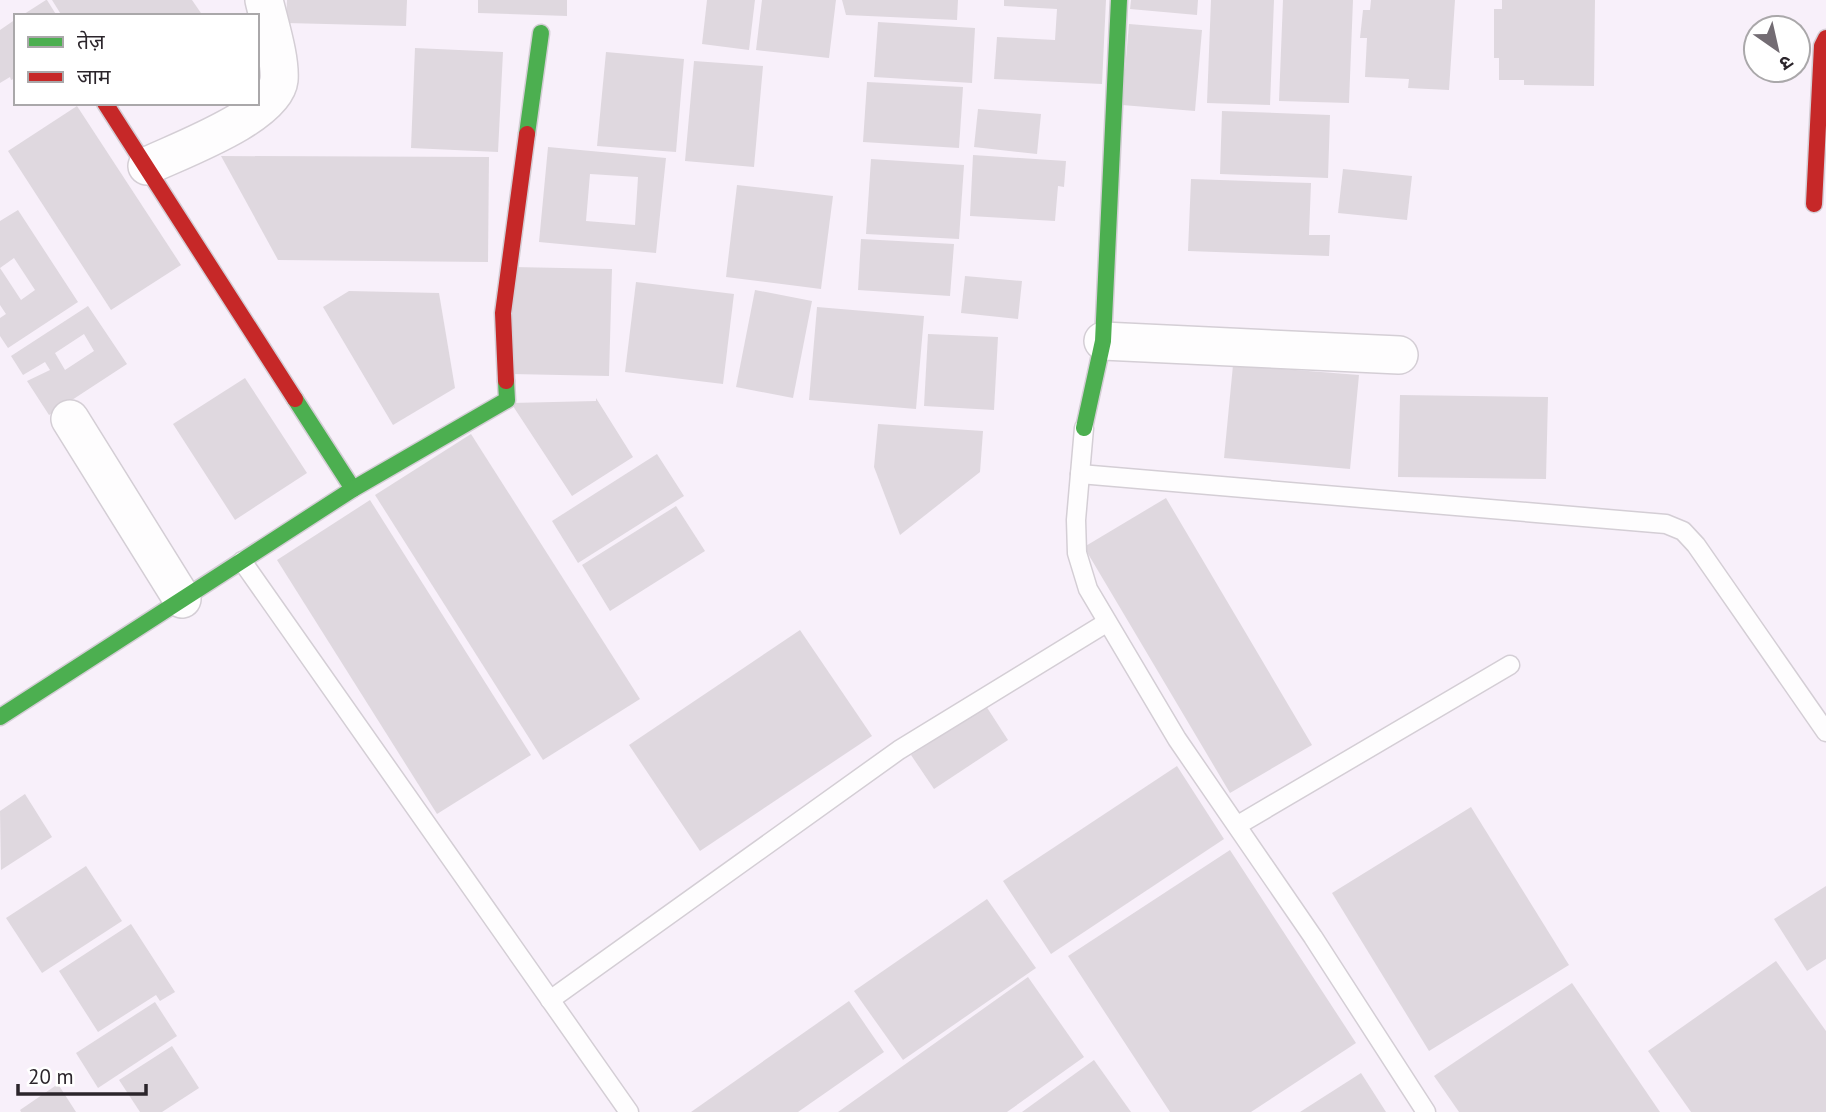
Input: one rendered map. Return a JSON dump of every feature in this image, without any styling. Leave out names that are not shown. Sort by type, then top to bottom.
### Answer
[{"type":"street","points":[[147,166],[250,115],[277,90],[279,77],[264,0]]},
{"type":"street","points":[[1084,428],[1103,341],[1119,0]]},
{"type":"street","points":[[0,717],[353,489],[507,400],[503,313],[541,33]]},
{"type":"street","points":[[1814,204],[1822,46],[1826,38]]},
{"type":"street","points":[[106,105],[353,489]]},
{"type":"street","points":[[1103,341],[1399,355]]},
{"type":"street","points":[[70,419],[182,599]]},
{"type":"lane","points":[[1084,428],[1077,553],[1088,589],[1177,739],[1238,825],[1426,1112]]},
{"type":"lane","points":[[1080,474],[1666,524],[1683,531],[1696,545],[1826,732]]},
{"type":"lane","points":[[242,561],[629,1112]]},
{"type":"lane","points":[[550,1000],[899,750],[1106,623]]},
{"type":"lane","points":[[1238,825],[1510,665]]},
{"type":"building","points":[[46,0],[56,14],[24,14]]},
{"type":"building","points":[[52,0],[192,0],[202,14],[61,14]]},
{"type":"building","points":[[287,0],[407,0],[406,26],[286,23]]},
{"type":"building","points":[[478,0],[567,0],[567,16],[478,13]]},
{"type":"building","points":[[707,0],[755,0],[749,50],[702,44]]},
{"type":"building","points":[[762,0],[836,0],[829,58],[756,50]]},
{"type":"building","points":[[842,0],[958,0],[957,20],[846,15]]},
{"type":"building","points":[[1004,0],[1106,0],[1102,84],[994,79],[997,37],[1055,40],[1057,9],[1004,6]]},
{"type":"building","points":[[1131,0],[1198,0],[1197,15],[1130,9]]},
{"type":"building","points":[[1211,0],[1274,0],[1270,105],[1207,103]]},
{"type":"building","points":[[1283,0],[1353,0],[1349,103],[1279,101]]},
{"type":"building","points":[[1371,0],[1455,0],[1449,90],[1408,88],[1409,79],[1365,77],[1367,38],[1360,38],[1363,10],[1370,10]]},
{"type":"building","points":[[1502,0],[1595,0],[1594,86],[1524,85],[1524,80],[1499,80],[1499,58],[1494,58],[1494,9],[1502,9]]},
{"type":"building","points":[[14,20],[14,79],[11,80],[10,77],[0,83],[0,30]]},
{"type":"building","points":[[878,22],[975,28],[972,83],[874,77]]},
{"type":"building","points":[[1129,24],[1202,30],[1195,111],[1122,105]]},
{"type":"building","points":[[415,48],[503,52],[498,152],[411,148]]},
{"type":"building","points":[[606,52],[684,59],[676,152],[597,146]]},
{"type":"building","points":[[694,61],[763,66],[754,167],[685,161]]},
{"type":"building","points":[[867,82],[963,87],[959,148],[863,142]]},
{"type":"building","points":[[77,106],[181,265],[111,310],[8,151]]},
{"type":"building","points":[[978,109],[1041,114],[1037,154],[974,147]]},
{"type":"building","points":[[1222,111],[1330,115],[1328,178],[1220,174]]},
{"type":"building","points":[[548,147],[666,158],[656,253],[539,242]],"holes":[[[590,174],[638,177],[635,225],[586,221]]]},
{"type":"building","points":[[973,155],[1066,161],[1064,187],[1058,186],[1055,221],[970,216]]},
{"type":"building","points":[[221,156],[489,157],[488,262],[278,260]]},
{"type":"building","points":[[871,159],[964,165],[959,239],[866,234]]},
{"type":"building","points":[[1343,169],[1412,176],[1407,220],[1338,213]]},
{"type":"building","points":[[1191,179],[1311,183],[1309,235],[1330,235],[1329,256],[1188,251]]},
{"type":"building","points":[[737,185],[833,196],[821,289],[726,277]]},
{"type":"building","points":[[18,210],[78,302],[8,348],[0,336],[0,318],[6,314],[0,305],[0,221]],"holes":[[[14,258],[35,290],[21,300],[0,268]]]},
{"type":"building","points":[[861,239],[954,244],[950,296],[858,290]]},
{"type":"building","points":[[513,267],[612,269],[609,376],[511,374]]},
{"type":"building","points":[[965,276],[1022,281],[1018,319],[961,313]]},
{"type":"building","points":[[636,282],[734,294],[723,384],[625,372]]},
{"type":"building","points":[[755,290],[812,301],[793,398],[736,387]]},
{"type":"building","points":[[349,291],[439,293],[455,388],[393,425],[323,307]]},
{"type":"building","points":[[88,306],[127,364],[49,415],[27,381],[50,370],[45,362],[23,375],[11,356]],"holes":[[[84,334],[94,351],[65,370],[55,353]]]},
{"type":"building","points":[[817,307],[924,316],[916,409],[809,400]]},
{"type":"building","points":[[928,334],[998,337],[994,410],[924,406]]},
{"type":"building","points":[[1233,365],[1359,375],[1350,469],[1224,458]]},
{"type":"building","points":[[245,378],[307,473],[235,520],[173,424]]},
{"type":"building","points":[[1400,395],[1548,397],[1546,479],[1398,477]]},
{"type":"building","points":[[596,398],[633,457],[572,496],[511,403],[596,401]]},
{"type":"building","points":[[878,424],[983,431],[980,472],[900,535],[874,467]]},
{"type":"building","points":[[471,434],[640,699],[543,760],[375,495]]},
{"type":"building","points":[[657,454],[684,496],[578,563],[552,521]]},
{"type":"building","points":[[1166,498],[1312,745],[1230,793],[1084,547]]},
{"type":"building","points":[[370,500],[531,755],[437,814],[277,560]]},
{"type":"building","points":[[676,506],[705,551],[610,611],[582,565]]},
{"type":"building","points":[[800,630],[872,736],[700,851],[629,745]]},
{"type":"building","points":[[986,706],[1008,740],[934,789],[911,755]]},
{"type":"building","points":[[1177,766],[1224,839],[1051,954],[1003,881]]},
{"type":"building","points":[[25,794],[52,837],[1,870],[0,811]]},
{"type":"building","points":[[1471,807],[1569,965],[1429,1051],[1332,893]]},
{"type":"building","points":[[1230,850],[1356,1043],[1251,1112],[1170,1112],[1068,956]]},
{"type":"building","points":[[86,866],[122,921],[42,973],[6,918]]},
{"type":"building","points":[[1826,886],[1826,959],[1807,971],[1774,919]]},
{"type":"building","points":[[987,899],[1036,968],[903,1060],[854,991]]},
{"type":"building","points":[[131,924],[175,992],[160,1001],[156,995],[98,1032],[59,971]]},
{"type":"building","points":[[1776,961],[1826,1031],[1826,1112],[1691,1112],[1648,1051]]},
{"type":"building","points":[[1028,977],[1084,1057],[1007,1112],[838,1112]]},
{"type":"building","points":[[1572,983],[1660,1112],[1459,1112],[1434,1076]]},
{"type":"building","points":[[849,1001],[884,1052],[798,1112],[691,1112]]},
{"type":"building","points":[[155,1002],[177,1036],[98,1088],[76,1053]]},
{"type":"building","points":[[172,1046],[199,1088],[162,1112],[140,1112],[119,1080]]},
{"type":"building","points":[[1094,1060],[1131,1112],[1022,1112]]},
{"type":"building","points":[[1361,1073],[1386,1112],[1300,1112]]},
{"type":"building","points":[[58,1084],[76,1112],[21,1112],[20,1110]]},
{"type":"traffic: fast","points":[[1084,428],[1103,341],[1119,0]]},
{"type":"traffic: fast","points":[[527,134],[541,33]]},
{"type":"traffic: fast","points":[[0,717],[353,489],[507,400],[506,381]]},
{"type":"traffic: fast","points":[[295,399],[353,489]]},
{"type":"traffic: jam","points":[[1814,204],[1822,46],[1826,38]]},
{"type":"traffic: jam","points":[[106,105],[295,399]]},
{"type":"traffic: jam","points":[[506,381],[503,313],[527,134]]}]
